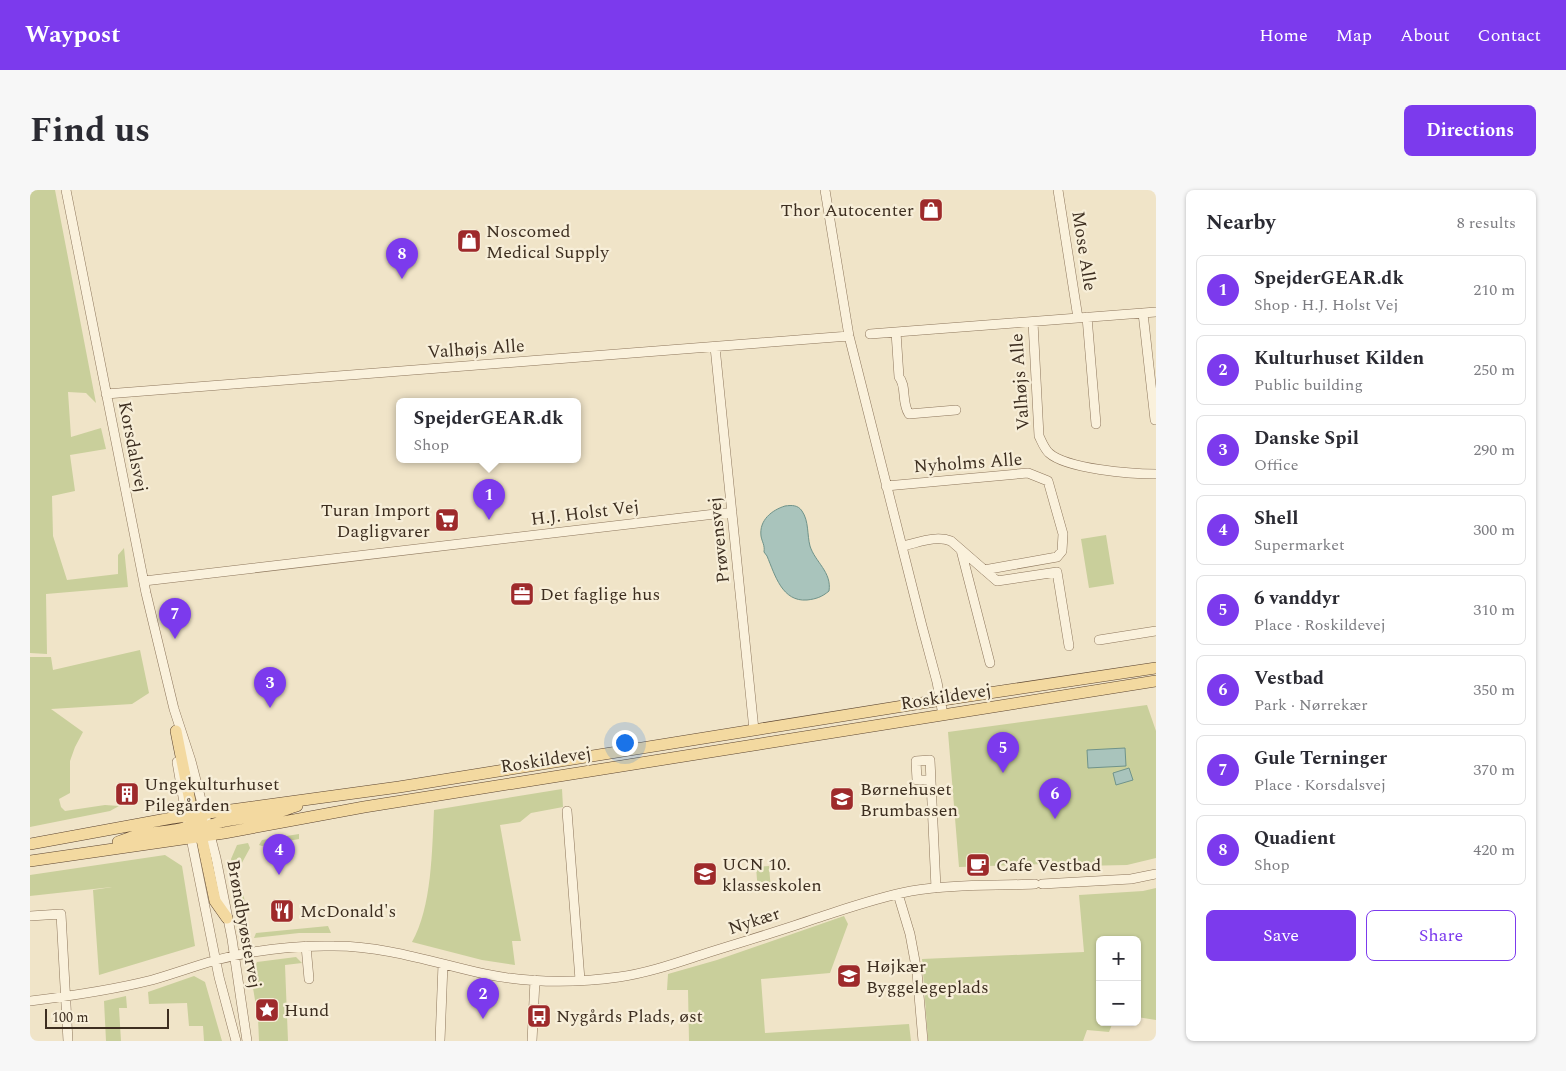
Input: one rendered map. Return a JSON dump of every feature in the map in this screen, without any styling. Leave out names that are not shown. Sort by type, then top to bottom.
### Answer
[{"type":"main road","name":"Roskildevej","points":[[198,826],[276,813],[322,798],[940,700],[1156,668]]},
{"type":"main road","name":"Roskildevej","points":[[30,844],[198,826],[412,799],[1156,681]]},
{"type":"main road","points":[[176,731],[191,806],[198,826],[215,901],[227,918]]},
{"type":"main road","points":[[30,861],[98,850],[139,835],[198,826]]},
{"type":"street","name":"Korsdalsvej","points":[[66,190],[144,581],[174,709],[191,761],[198,826]]},
{"type":"street","points":[[825,190],[849,336],[937,682],[943,715]]},
{"type":"street","name":"Mose Alle","points":[[1058,190],[1083,318]]},
{"type":"street","name":"Valhøjs Alle","points":[[870,334],[1156,312]]},
{"type":"street","points":[[1143,313],[1155,420]]},
{"type":"street","points":[[1083,318],[1096,424]]},
{"type":"street","name":"Valhøjs Alle","points":[[1033,322],[1039,436],[1043,446],[1050,454],[1062,460],[1110,471],[1156,474]]},
{"type":"street","points":[[896,332],[899,378],[902,381],[905,408],[909,414],[956,410]]},
{"type":"street","name":"Valhøjs Alle","points":[[106,394],[849,336]]},
{"type":"street","name":"Prøvensvej","points":[[715,347],[754,730]]},
{"type":"street","name":"Nyholms Alle","points":[[886,486],[1028,474],[1048,481],[1063,534],[1062,551],[1057,558],[984,570]]},
{"type":"street","name":"H.J. Holst Vej","points":[[144,581],[732,512]]},
{"type":"street","points":[[902,546],[944,538],[951,541],[997,581],[1057,572],[1069,646]]},
{"type":"street","points":[[961,550],[990,663]]},
{"type":"street","points":[[1099,640],[1156,631]]},
{"type":"street","name":"Korsdalsvej","points":[[174,709],[176,731]]},
{"type":"street","points":[[931,780],[936,888]]},
{"type":"street","points":[[567,810],[580,980]]},
{"type":"street","name":"Brøndbyøstervej","points":[[198,826],[217,960],[236,1041]]},
{"type":"street","name":"Nykær","points":[[30,1002],[104,991],[151,980],[234,956],[306,946],[368,947],[403,953],[487,975],[534,980],[580,980],[619,977],[645,972],[898,894],[936,888],[1131,879],[1156,874]]},
{"type":"street","points":[[898,894],[910,934],[917,972],[923,1041]]},
{"type":"street","points":[[30,916],[61,914],[68,1041]]},
{"type":"street","name":"Brøndbyøstervej","points":[[227,918],[247,1041]]},
{"type":"street","points":[[306,946],[309,979]]},
{"type":"street","points":[[440,1041],[443,964]]},
{"type":"street","points":[[532,1041],[534,980]]},
{"type":"green space","points":[[30,190],[55,190],[96,403],[86,393],[68,392],[71,437],[101,428],[106,449],[70,455],[75,491],[52,496],[53,536],[67,580],[118,574],[118,555],[124,548],[128,587],[46,594],[47,654],[30,653]]},
{"type":"green space","points":[[1106,535],[1114,584],[1089,588],[1081,539]]},
{"type":"green space","points":[[140,650],[149,693],[132,704],[51,709],[83,732],[70,761],[70,793],[59,799],[61,807],[65,811],[105,805],[119,806],[110,811],[30,827],[30,657],[51,657],[53,670]]},
{"type":"green space","points":[[1147,705],[1156,731],[1156,858],[1127,865],[1079,866],[1072,863],[959,867],[948,732]]},
{"type":"green space","points":[[562,789],[563,807],[531,813],[520,822],[500,825],[521,941],[512,941],[515,965],[482,960],[412,942],[424,912],[430,878],[434,810]]},
{"type":"green space","points":[[299,834],[299,839],[259,845],[262,840]]},
{"type":"green space","points":[[248,843],[250,848],[238,870],[246,907],[241,912],[231,859],[237,845]]},
{"type":"green space","points":[[165,855],[182,866],[195,946],[99,975],[93,890],[112,887],[30,896],[30,875]]},
{"type":"green space","points":[[769,866],[771,891],[758,892],[756,867]]},
{"type":"green space","points":[[1156,888],[1156,1020],[1141,1018],[1141,936],[1096,936],[1096,1026],[1111,1026],[1109,1032],[1087,1030],[1083,1041],[928,1041],[922,959],[1084,952],[1079,895],[1143,891]]},
{"type":"green space","points":[[844,916],[848,924],[830,973],[761,979],[765,1033],[909,1024],[911,1041],[689,1041],[688,990],[667,990],[668,974],[717,960]]},
{"type":"green space","points":[[328,926],[331,933],[299,933],[254,938],[256,933]]},
{"type":"green space","points":[[296,957],[302,963],[285,965],[288,1041],[259,1041],[258,1018],[251,976],[257,962]]},
{"type":"green space","points":[[194,976],[205,982],[222,1041],[204,1041],[203,1026],[189,1026],[187,1003],[149,1004],[148,992]]},
{"type":"green space","points":[[126,996],[127,1008],[119,1008],[121,1041],[106,1041],[104,1001]]},
{"type":"water","points":[[785,506],[795,506],[804,515],[812,552],[828,578],[829,591],[824,595],[807,600],[791,597],[781,586],[764,552],[761,536],[762,525],[767,516]]},
{"type":"water","points":[[1125,748],[1126,766],[1088,768],[1087,750]]},
{"type":"water","points":[[1129,768],[1133,780],[1116,785],[1113,773]]},
{"type":"place","name":"Thor Autocenter","points":[[931,210]]},
{"type":"place","name":"Noscomed Medical Supply","points":[[469,241]]},
{"type":"place","name":"Quadient","points":[[402,279]]},
{"type":"place","name":"Turan Import Dagligvarer","points":[[447,520]]},
{"type":"place","name":"SpejderGEAR.dk","points":[[489,520]]},
{"type":"place","name":"Det faglige hus","points":[[522,594]]},
{"type":"place","name":"Gule Terninger","points":[[175,639]]},
{"type":"place","name":"Danske Spil","points":[[270,708]]},
{"type":"place","name":"6 vanddyr","points":[[1003,773]]},
{"type":"place","name":"Ungekulturhuset Pilegården","points":[[127,794]]},
{"type":"place","name":"Børnehuset Brumbassen","points":[[842,799]]},
{"type":"place","name":"Vestbad","points":[[1055,819]]},
{"type":"place","name":"Cafe Vestbad","points":[[978,865]]},
{"type":"place","name":"UCN 10. klasseskolen","points":[[705,874]]},
{"type":"place","name":"Shell","points":[[279,875]]},
{"type":"place","name":"McDonald's","points":[[282,911]]},
{"type":"place","name":"Højkær Byggelegeplads","points":[[849,976]]},
{"type":"place","name":"Hund","points":[[267,1010]]},
{"type":"place","name":"Nygårds Plads, øst","points":[[539,1016]]},
{"type":"place","name":"Kulturhuset Kilden","points":[[483,1019]]}]
